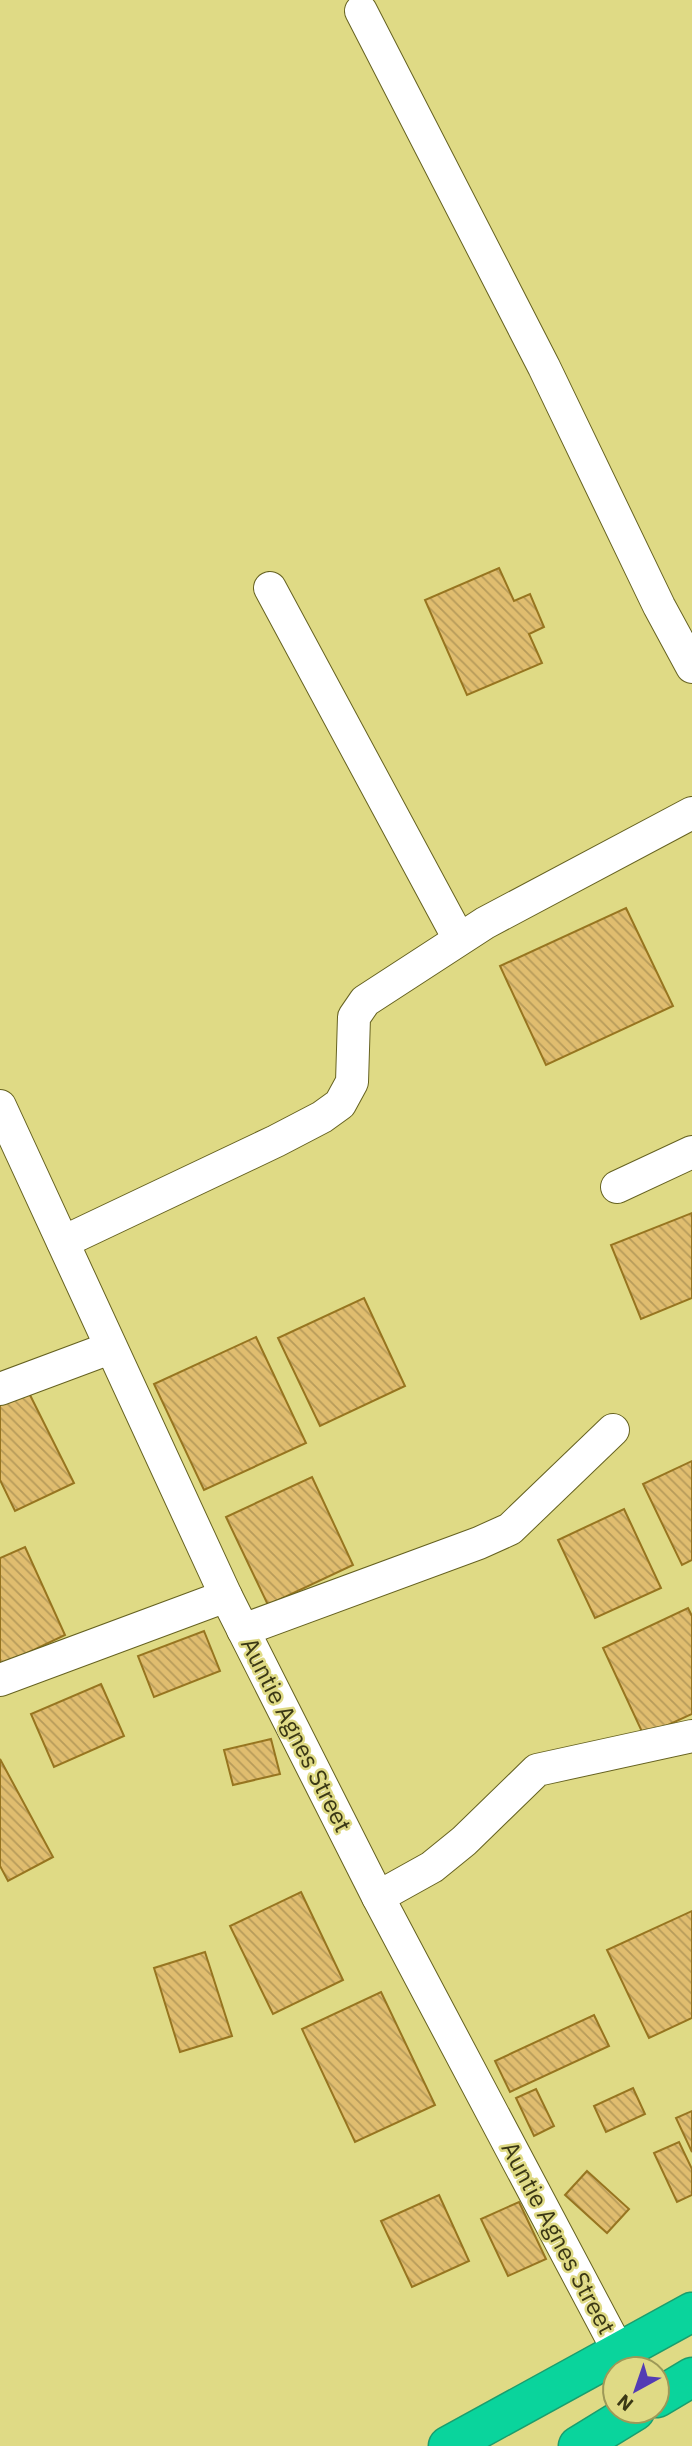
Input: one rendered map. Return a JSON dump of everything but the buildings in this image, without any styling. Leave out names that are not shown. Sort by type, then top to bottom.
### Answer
[{"type":"highway","points":[[448,2446],[692,2312]]},
{"type":"highway","points":[[671,2390],[692,2377]]},
{"type":"highway","points":[[578,2446],[612,2425]]},
{"type":"street","points":[[361,11],[544,367],[659,606],[692,667]]},
{"type":"street","points":[[270,588],[459,939]]},
{"type":"street","points":[[63,1242],[322,1117],[340,1104],[352,1082],[354,1017],[365,1002],[459,939],[692,813]]},
{"type":"street","name":"Auntie Agnes Street","points":[[0,1106],[226,1596],[377,1897],[619,2352]]},
{"type":"street","points":[[617,1187],[692,1152]]},
{"type":"street","points":[[0,1389],[110,1348]]},
{"type":"street","points":[[243,1630],[479,1543],[510,1528],[612,1430]]},
{"type":"street","points":[[0,1680],[226,1596]]},
{"type":"street","points":[[377,1897],[432,1867],[464,1841],[537,1770],[692,1736]]}]
